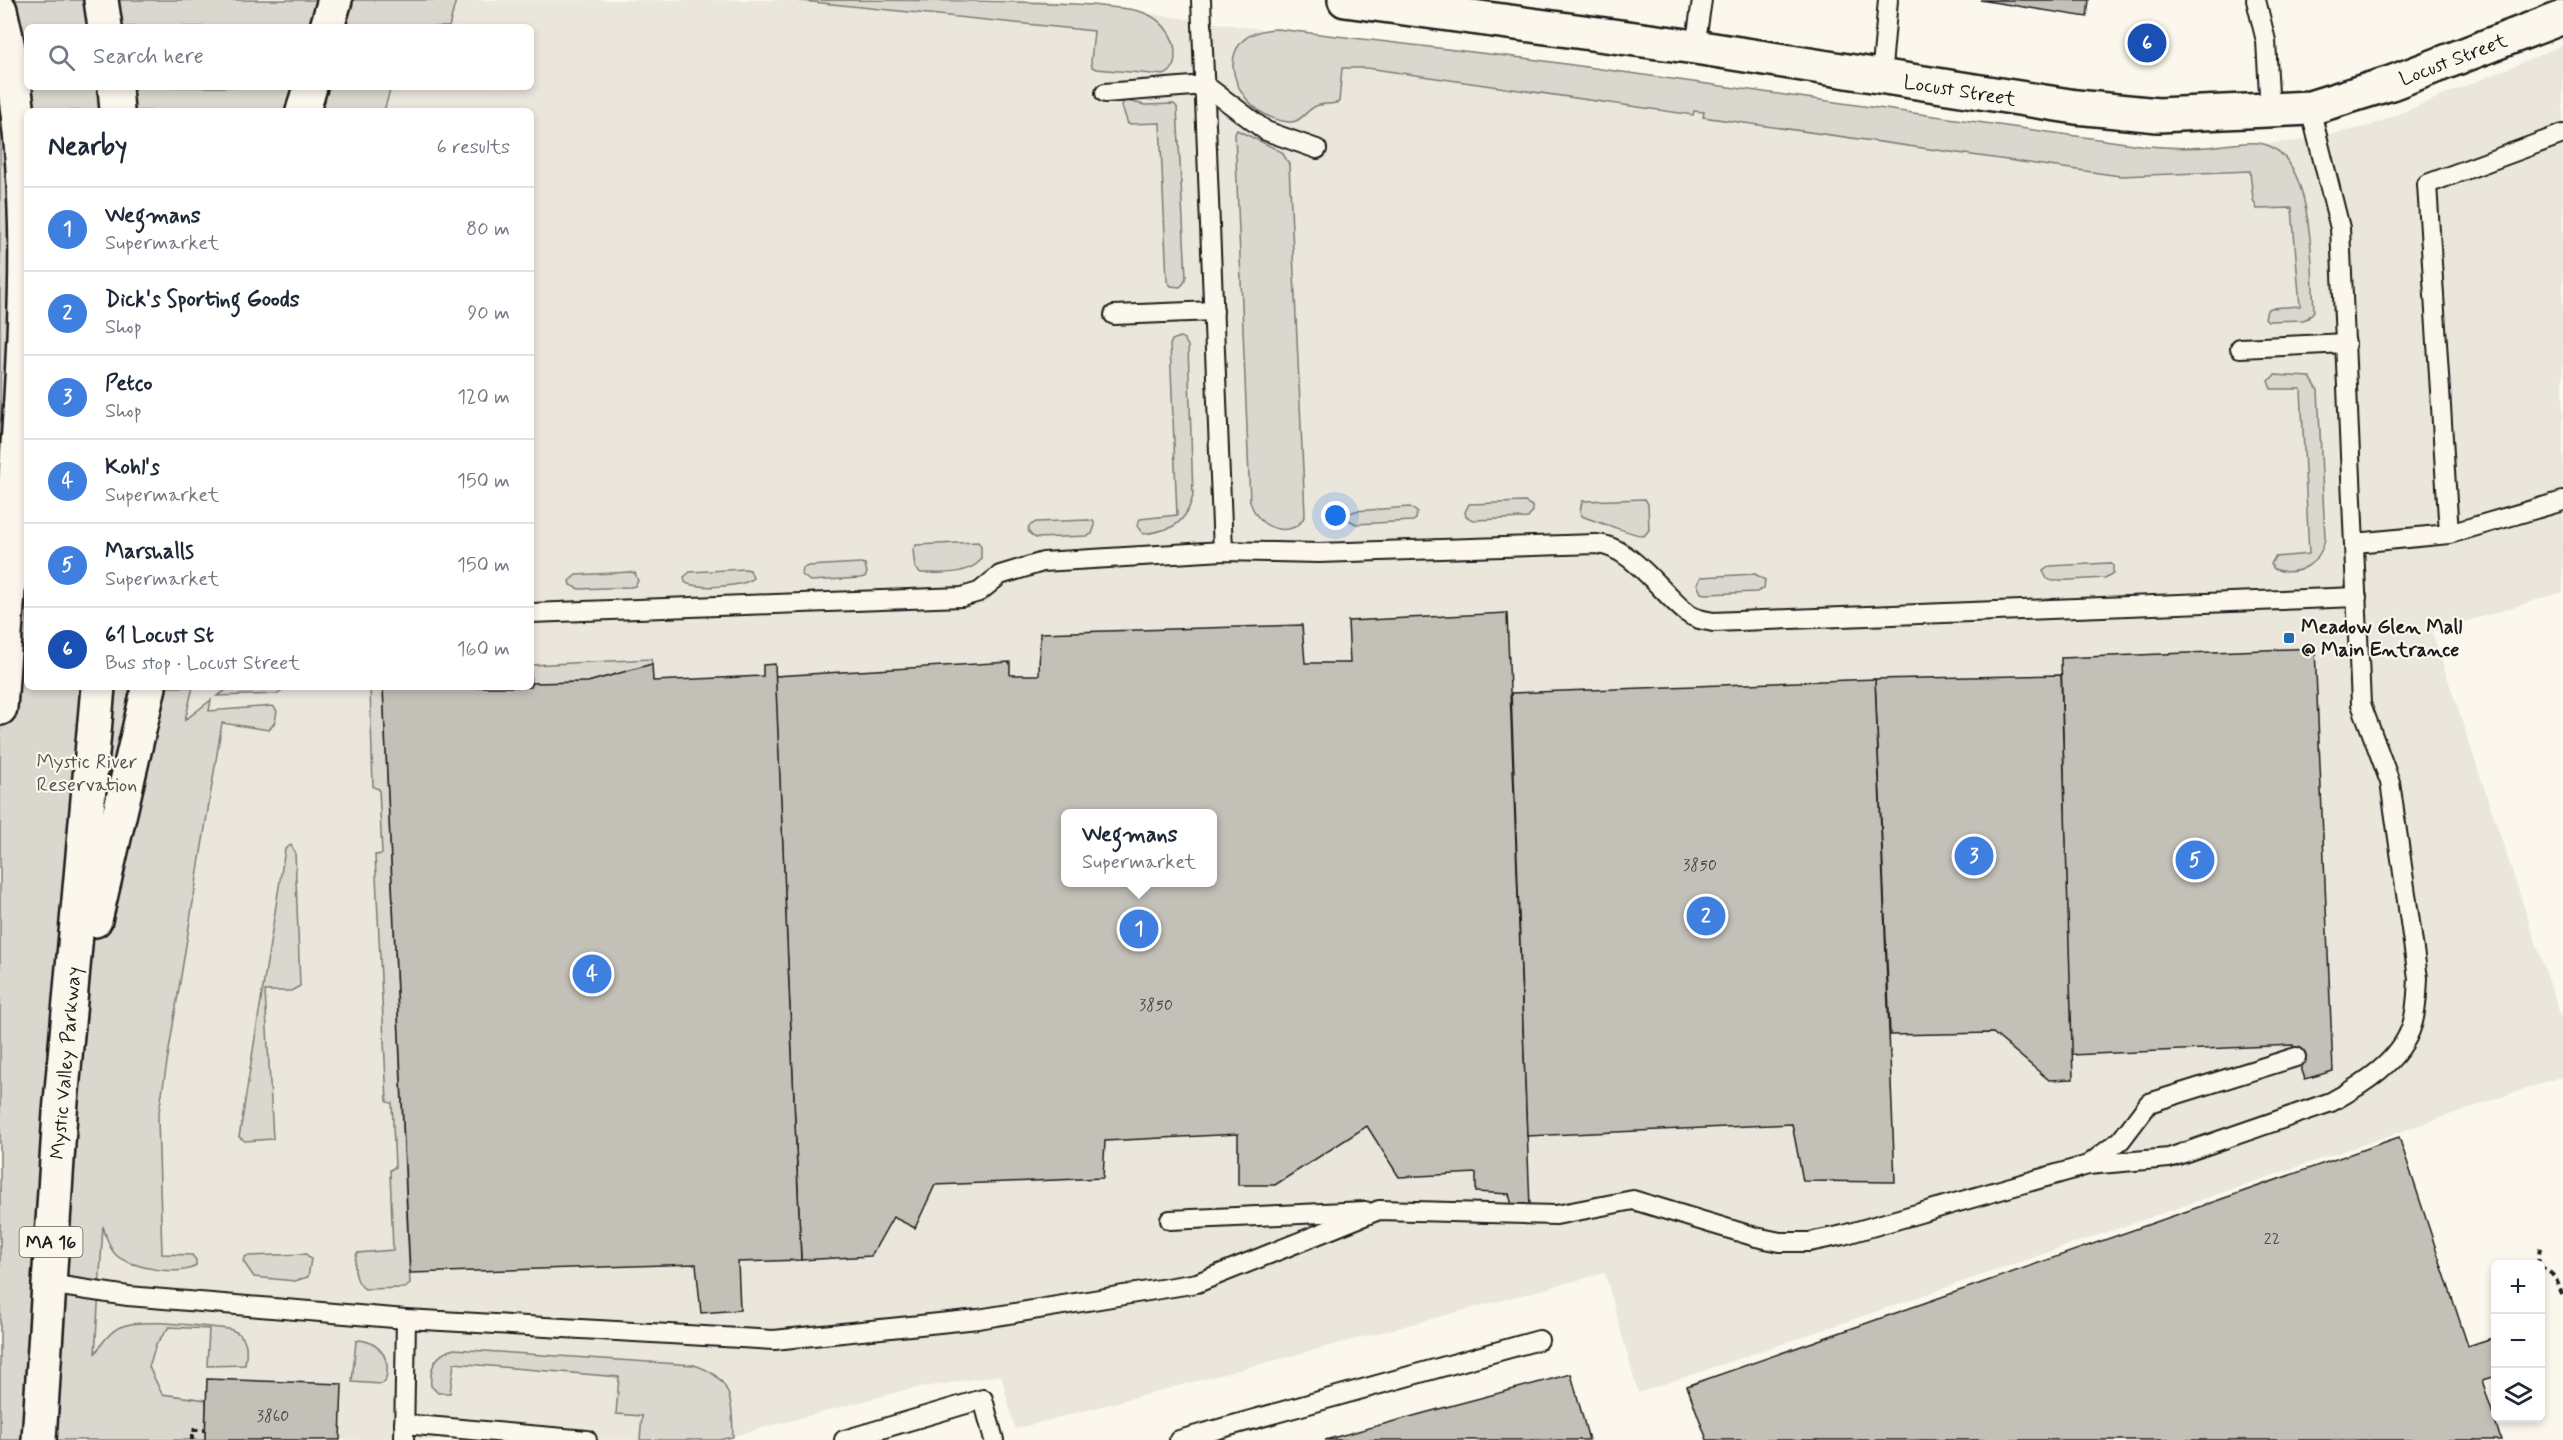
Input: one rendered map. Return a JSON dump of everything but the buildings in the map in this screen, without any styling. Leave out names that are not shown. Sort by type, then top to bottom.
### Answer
[{"type":"main road","points":[[101,0],[105,24]]},
{"type":"main road","points":[[328,24],[335,0]]},
{"type":"main road","name":"Locust Street","points":[[1345,0],[1695,47],[2076,107],[2158,115],[2310,108],[2391,83],[2563,17]]},
{"type":"main road","points":[[0,10],[14,81],[24,184]]},
{"type":"main road","points":[[115,90],[117,108]]},
{"type":"main road","points":[[304,108],[309,90]]},
{"type":"main road","points":[[0,708],[24,337]]},
{"type":"main road","name":"Mystic Valley Parkway","points":[[39,1440],[66,1044],[98,690]]},
{"type":"main road","points":[[66,1044],[148,690]]},
{"type":"lane","points":[[1201,0],[1223,551]]},
{"type":"lane","points":[[1695,47],[1702,0]]},
{"type":"lane","points":[[1881,78],[1888,0]]},
{"type":"lane","points":[[2256,0],[2266,41],[2270,111]]},
{"type":"lane","points":[[1105,93],[1205,85],[1266,131],[1317,149]]},
{"type":"lane","points":[[1170,1220],[1379,1210],[1556,1215],[1634,1200],[1756,1238],[1780,1242],[1809,1242],[1843,1235],[2088,1166],[2169,1158],[2331,1102],[2353,1090],[2398,1052],[2411,1028],[2416,1008],[2418,978],[2390,782],[2361,704],[2340,228],[2310,108]]},
{"type":"lane","points":[[2449,534],[2427,184],[2563,134]]},
{"type":"lane","points":[[1114,315],[1214,311]]},
{"type":"lane","points":[[2240,348],[2346,343]]},
{"type":"lane","points":[[2355,543],[2449,534],[2563,501]]},
{"type":"lane","points":[[534,614],[962,597],[979,592],[1000,575],[1032,563],[1223,551],[1319,553],[1607,544],[1627,557],[1688,614],[1713,622],[2357,597]]},
{"type":"lane","points":[[2088,1166],[2121,1140],[2149,1103],[2296,1057]]},
{"type":"lane","points":[[48,1284],[128,1296],[406,1319],[774,1340],[978,1319],[1197,1283],[1379,1210]]},
{"type":"lane","points":[[406,1319],[404,1432],[587,1440]]},
{"type":"lane","points":[[1179,1440],[1539,1340]]},
{"type":"lane","points":[[844,1440],[983,1399],[994,1440]]},
{"type":"path","points":[[2539,1260],[2540,1247]]},
{"type":"path","points":[[2545,1268],[2556,1276],[2563,1298]]},
{"type":"path","points":[[192,1440],[192,1430],[205,1430]]},
{"type":"shaded area","points":[[363,0],[1047,0],[1267,30],[1523,58],[2147,146],[2192,148],[2297,141],[2370,126],[2563,45],[2563,592],[2432,632],[2563,1023],[2563,1076],[1638,1393],[1605,1273],[1015,1429],[1001,1375],[905,1390],[719,1440],[87,1440],[103,1222],[184,722],[192,690],[534,690],[534,108],[334,108],[338,90],[534,90],[534,24],[357,24]]},
{"type":"green space","name":"Mystic River Reservation","points":[[0,0],[456,0],[450,24],[24,24],[24,90],[390,90],[385,108],[24,108],[24,690],[192,690],[185,720],[211,700],[209,711],[273,706],[277,711],[275,722],[269,730],[222,723],[158,1118],[162,1254],[192,1255],[196,1260],[196,1265],[190,1269],[169,1271],[143,1267],[122,1259],[113,1252],[103,1226],[95,1354],[112,1332],[120,1327],[142,1323],[173,1324],[229,1329],[235,1332],[245,1342],[245,1365],[207,1366],[209,1329],[169,1327],[156,1344],[149,1367],[162,1394],[206,1400],[205,1440],[0,1440]]},
{"type":"green space","points":[[793,0],[1018,2],[1131,9],[1151,16],[1164,27],[1175,47],[1175,60],[1172,69],[1164,75],[1096,69],[1092,67],[1091,62],[1094,31]]},
{"type":"green space","points":[[1277,29],[1523,58],[2147,146],[2192,148],[2258,143],[2277,150],[2291,166],[2300,188],[2307,213],[2314,311],[2303,320],[2268,321],[2265,318],[2267,310],[2271,308],[2300,306],[2292,208],[2257,209],[2253,199],[2250,171],[2120,176],[1703,117],[1704,112],[1694,111],[1693,115],[1367,68],[1342,68],[1339,102],[1316,106],[1297,120],[1289,122],[1269,117],[1253,106],[1241,91],[1234,74],[1234,58],[1240,44],[1254,33]]},
{"type":"green space","points":[[1123,102],[1145,105],[1174,104],[1177,107],[1186,277],[1180,287],[1171,286],[1167,281],[1160,123],[1128,124],[1122,106]]},
{"type":"green space","points":[[1237,130],[1282,152],[1289,164],[1305,514],[1298,524],[1288,529],[1276,528],[1264,523],[1255,514],[1250,502],[1235,134]]},
{"type":"green space","points":[[1180,337],[1188,346],[1193,496],[1186,514],[1176,525],[1162,531],[1143,534],[1137,526],[1140,519],[1177,515],[1170,345],[1172,340]]},
{"type":"green space","points":[[2275,375],[2310,377],[2318,390],[2325,538],[2323,547],[2314,561],[2300,570],[2292,571],[2274,569],[2271,564],[2275,557],[2309,554],[2301,389],[2271,389],[2268,381]]},
{"type":"green space","points":[[1645,499],[1648,504],[1649,530],[1644,536],[1582,516],[1580,512],[1582,501]]},
{"type":"green space","points":[[1525,502],[1532,506],[1533,511],[1528,518],[1473,520],[1466,517],[1465,512],[1469,504]]},
{"type":"green space","points":[[1410,507],[1417,512],[1416,519],[1413,521],[1356,524],[1349,520],[1350,513],[1355,511]]},
{"type":"green space","points":[[1093,521],[1095,525],[1092,534],[1087,536],[1036,538],[1028,530],[1029,526],[1036,522]]},
{"type":"green space","points":[[978,542],[981,546],[981,560],[968,569],[945,573],[921,573],[915,568],[913,550],[916,545]]},
{"type":"green space","points":[[2109,563],[2113,565],[2113,573],[2105,578],[2053,581],[2047,579],[2043,571],[2050,566]]},
{"type":"green space","points":[[865,564],[867,573],[865,577],[810,581],[802,575],[803,568],[808,566]]},
{"type":"green space","points":[[750,570],[753,578],[741,584],[698,586],[685,582],[684,577],[690,572]]},
{"type":"green space","points":[[635,573],[638,581],[635,586],[579,589],[570,585],[569,581],[576,575]]},
{"type":"green space","points":[[1755,574],[1765,580],[1764,588],[1757,592],[1706,594],[1701,593],[1697,584],[1701,577]]},
{"type":"green space","points":[[651,659],[652,664],[588,682],[534,683],[534,665]]},
{"type":"green space","points":[[226,690],[281,690],[278,694],[217,696]]},
{"type":"green space","points":[[370,690],[383,690],[410,1284],[405,1288],[365,1289],[361,1286],[355,1272],[357,1253],[393,1250],[390,1170],[395,1167],[392,1103],[387,1102],[375,855],[382,854],[379,789],[373,787]]},
{"type":"green space","points":[[291,845],[295,852],[300,986],[291,991],[265,991],[273,1139],[245,1141],[239,1137],[285,849]]},
{"type":"green space","points":[[306,1254],[311,1259],[308,1277],[295,1281],[254,1277],[243,1261],[246,1256]]},
{"type":"green space","points":[[360,1340],[374,1345],[383,1354],[387,1367],[385,1382],[381,1384],[352,1382],[356,1341]]},
{"type":"green space","points":[[454,1349],[694,1365],[716,1376],[728,1392],[731,1402],[733,1437],[719,1440],[640,1440],[642,1416],[616,1414],[619,1377],[454,1363],[450,1393],[438,1393],[431,1386],[432,1367],[442,1354]]},
{"type":"place","name":"61 Locust St","points":[[2147,43]]},
{"type":"place","name":"Meadow Glen Mall @ Main Entrance","points":[[2289,638]]},
{"type":"place","name":"Petco","points":[[1974,856]]},
{"type":"place","name":"Marshalls","points":[[2195,860]]},
{"type":"place","name":"Dick's Sporting Goods","points":[[1706,916]]},
{"type":"place","name":"Wegmans","points":[[1139,929]]},
{"type":"place","name":"Kohl's","points":[[592,974]]}]
